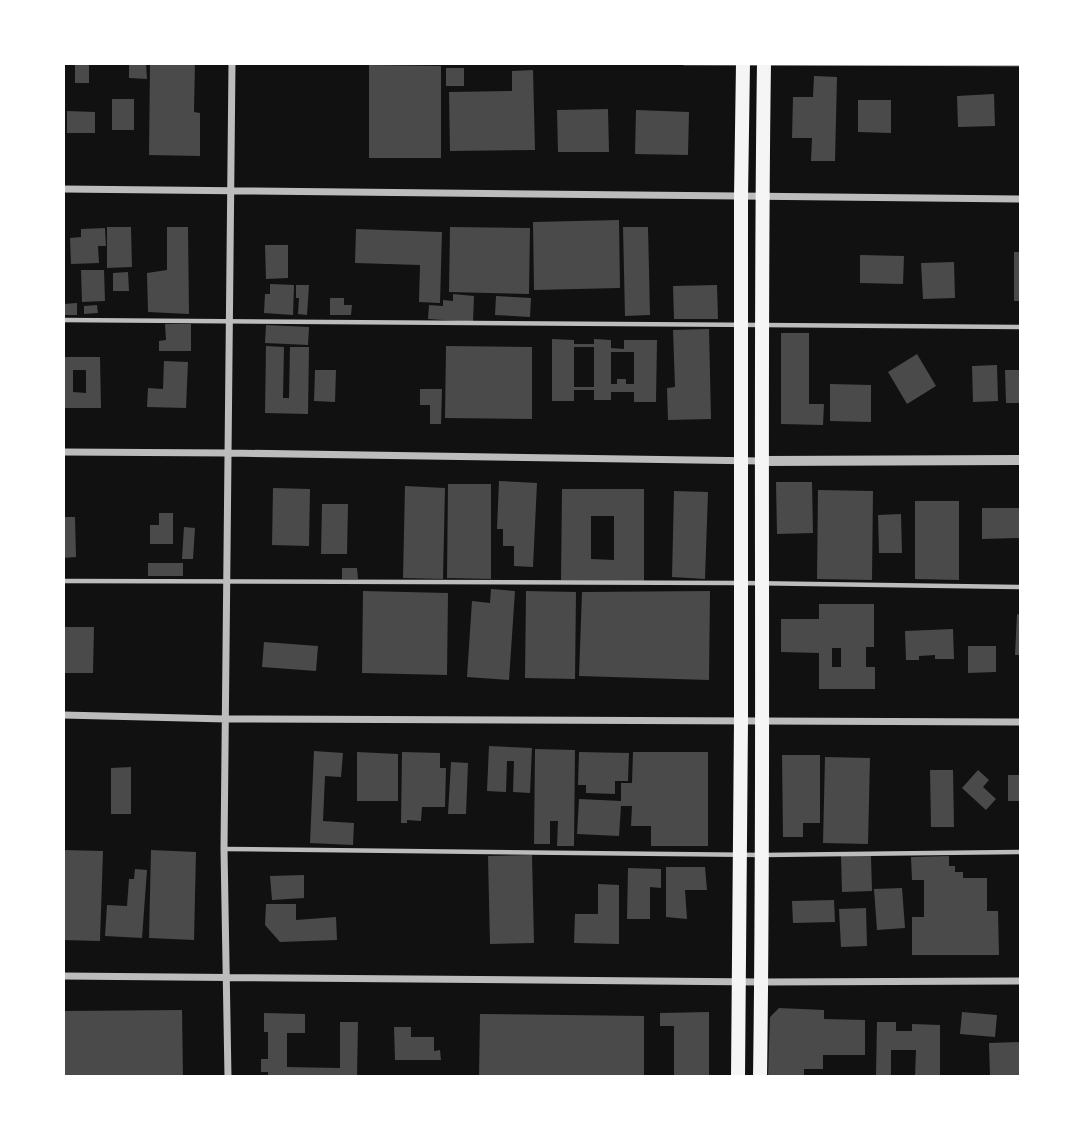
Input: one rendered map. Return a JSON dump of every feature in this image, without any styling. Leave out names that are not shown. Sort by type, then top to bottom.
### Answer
[{"type":"highway","points":[[738,1077],[743,63]]},
{"type":"highway","points":[[761,1077],[764,63]]},
{"type":"street","points":[[228,1077],[225,849],[232,63]]},
{"type":"street","points":[[63,189],[1021,199]]},
{"type":"street","points":[[63,452],[762,461],[1021,460]]},
{"type":"street","points":[[63,715],[226,719],[1021,722]]},
{"type":"street","points":[[63,976],[738,982],[1021,981]]},
{"type":"lane","points":[[684,63],[1021,64]]},
{"type":"lane","points":[[63,320],[1021,327]]},
{"type":"lane","points":[[63,581],[740,583],[1021,587]]},
{"type":"lane","points":[[225,849],[763,855],[1021,852]]},
{"type":"building","points":[[129,63],[146,63],[147,79],[129,78]]},
{"type":"building","points":[[150,63],[195,63],[194,112],[200,113],[200,156],[149,155]]},
{"type":"building","points":[[89,64],[89,83],[75,83],[75,65]]},
{"type":"building","points":[[369,65],[441,66],[441,158],[369,158]]},
{"type":"building","points":[[446,68],[464,68],[464,86],[446,86]]},
{"type":"building","points":[[533,70],[535,150],[450,151],[449,92],[512,91],[512,71]]},
{"type":"building","points":[[814,76],[837,77],[835,161],[811,161],[812,138],[792,138],[793,97],[813,97]]},
{"type":"building","points":[[994,94],[995,126],[958,127],[957,96]]},
{"type":"building","points":[[112,99],[134,99],[134,130],[112,130]]},
{"type":"building","points":[[858,100],[891,100],[891,133],[858,132]]},
{"type":"building","points":[[608,109],[609,152],[558,152],[557,110]]},
{"type":"building","points":[[636,110],[689,112],[688,155],[635,154]]},
{"type":"building","points":[[67,111],[95,112],[95,133],[67,133]]},
{"type":"building","points":[[619,220],[620,288],[534,290],[533,222]]},
{"type":"building","points":[[107,227],[131,227],[132,267],[107,268]]},
{"type":"building","points":[[167,227],[188,227],[189,314],[148,312],[147,273],[167,270]]},
{"type":"building","points":[[450,227],[530,228],[529,294],[449,292]]},
{"type":"building","points":[[623,227],[648,227],[650,315],[625,316]]},
{"type":"building","points":[[105,228],[106,246],[98,246],[99,263],[71,264],[70,238],[81,237],[81,229]]},
{"type":"building","points":[[356,229],[442,232],[440,303],[419,302],[420,265],[355,263]]},
{"type":"building","points":[[265,245],[288,245],[288,278],[266,279]]},
{"type":"building","points":[[1014,252],[1021,252],[1021,301],[1014,301]]},
{"type":"building","points":[[860,255],[904,256],[903,284],[860,283]]},
{"type":"building","points":[[954,262],[955,298],[923,299],[921,263]]},
{"type":"building","points":[[81,270],[104,270],[105,301],[82,302]]},
{"type":"building","points":[[128,272],[129,291],[113,291],[113,273]]},
{"type":"building","points":[[270,284],[294,285],[293,315],[264,313],[265,294],[270,294]]},
{"type":"building","points":[[296,285],[309,285],[307,315],[298,314]]},
{"type":"building","points":[[717,285],[718,319],[674,319],[673,286]]},
{"type":"building","points":[[453,294],[474,296],[473,322],[428,319],[429,305],[443,306],[443,300],[453,301]]},
{"type":"building","points":[[496,296],[531,298],[530,317],[495,315]]},
{"type":"building","points":[[330,298],[344,298],[344,305],[352,305],[351,315],[330,315]]},
{"type":"building","points":[[77,303],[77,315],[63,315],[63,304]]},
{"type":"building","points":[[97,305],[98,313],[84,314],[84,306]]},
{"type":"building","points":[[165,324],[191,324],[191,351],[159,351],[159,341],[166,340]]},
{"type":"building","points":[[266,325],[309,327],[308,345],[265,343]]},
{"type":"building","points":[[709,329],[711,419],[668,420],[667,388],[675,387],[673,330]]},
{"type":"building","points":[[781,333],[809,333],[809,404],[824,404],[823,425],[781,424]]},
{"type":"building","points":[[552,339],[574,340],[574,344],[594,344],[594,339],[611,340],[611,348],[624,349],[624,340],[657,340],[656,402],[634,402],[634,392],[611,392],[611,400],[594,400],[594,390],[574,390],[574,401],[552,401]],"holes":[[[574,347],[594,347],[594,387],[574,387]],[[611,352],[634,352],[634,384],[626,384],[626,379],[617,379],[617,384],[611,384]]]},
{"type":"building","points":[[266,346],[284,347],[283,398],[289,398],[290,347],[309,347],[308,414],[265,413]]},
{"type":"building","points":[[446,346],[532,347],[532,419],[445,418]]},
{"type":"building","points":[[917,354],[936,386],[907,404],[888,372]]},
{"type":"building","points":[[63,357],[100,357],[101,408],[63,408]],"holes":[[[73,370],[86,370],[86,393],[73,392]]]},
{"type":"building","points":[[164,361],[188,362],[186,408],[147,407],[148,388],[163,389]]},
{"type":"building","points":[[997,365],[998,401],[973,402],[972,366]]},
{"type":"building","points":[[315,370],[336,370],[335,402],[314,401]]},
{"type":"building","points":[[1005,370],[1021,370],[1021,403],[1006,403]]},
{"type":"building","points":[[830,384],[871,385],[871,422],[830,421]]},
{"type":"building","points":[[420,389],[442,389],[441,424],[430,424],[430,405],[420,405]]},
{"type":"building","points":[[499,481],[537,483],[533,567],[514,566],[514,546],[503,546],[503,529],[497,529]]},
{"type":"building","points":[[776,482],[812,482],[813,533],[777,534]]},
{"type":"building","points":[[448,484],[491,484],[491,579],[447,578]]},
{"type":"building","points":[[405,486],[445,488],[443,579],[403,578]]},
{"type":"building","points":[[273,488],[310,489],[309,546],[272,545]]},
{"type":"building","points":[[562,489],[644,489],[644,581],[561,580]],"holes":[[[591,516],[614,516],[614,560],[591,559]]]},
{"type":"building","points":[[818,490],[873,491],[872,580],[817,579]]},
{"type":"building","points":[[674,491],[708,492],[705,579],[672,577]]},
{"type":"building","points":[[915,501],[959,501],[959,580],[915,579]]},
{"type":"building","points":[[322,504],[348,504],[347,554],[321,554]]},
{"type":"building","points":[[982,508],[1021,508],[1021,538],[982,539]]},
{"type":"building","points":[[159,513],[173,513],[173,544],[150,544],[150,525],[159,525]]},
{"type":"building","points":[[901,514],[902,553],[879,553],[878,515]]},
{"type":"building","points":[[63,517],[75,517],[76,557],[63,558]]},
{"type":"building","points":[[184,527],[195,528],[193,559],[182,559]]},
{"type":"building","points":[[148,563],[183,563],[183,576],[148,576]]},
{"type":"building","points":[[342,568],[357,568],[358,579],[342,579]]},
{"type":"building","points":[[491,589],[515,591],[509,680],[467,677],[472,601],[490,603]]},
{"type":"building","points":[[363,591],[448,593],[447,675],[362,673]]},
{"type":"building","points":[[526,591],[576,592],[575,679],[525,678]]},
{"type":"building","points":[[710,591],[709,680],[579,676],[582,592]]},
{"type":"building","points":[[819,604],[874,604],[874,647],[866,647],[866,667],[875,667],[875,689],[819,689],[819,653],[781,652],[781,619],[819,619]],"holes":[[[832,648],[841,648],[841,667],[832,667]]]},
{"type":"building","points":[[1017,614],[1021,615],[1021,655],[1015,655]]},
{"type":"building","points":[[65,627],[94,627],[93,673],[64,673]]},
{"type":"building","points":[[953,629],[954,659],[935,659],[935,655],[919,656],[919,660],[906,660],[905,631]]},
{"type":"building","points":[[264,642],[318,646],[316,671],[262,667]]},
{"type":"building","points":[[968,646],[996,646],[996,672],[968,673]]},
{"type":"building","points":[[489,746],[532,748],[530,793],[513,792],[514,761],[507,761],[506,792],[487,791]]},
{"type":"building","points":[[535,749],[575,750],[574,846],[557,846],[558,821],[550,821],[550,844],[534,844]]},
{"type":"building","points":[[314,751],[343,753],[341,777],[325,776],[323,821],[354,823],[353,845],[310,843]]},
{"type":"building","points":[[357,752],[398,754],[398,801],[357,801]]},
{"type":"building","points":[[402,752],[440,753],[440,768],[446,768],[445,807],[422,807],[421,821],[407,820],[407,823],[401,823]]},
{"type":"building","points":[[579,752],[629,753],[628,781],[615,781],[615,794],[586,793],[586,785],[578,785]]},
{"type":"building","points":[[633,752],[708,752],[708,846],[651,846],[651,826],[631,826],[632,806],[621,806],[619,836],[577,834],[579,799],[621,801],[621,783],[632,783]]},
{"type":"building","points":[[782,755],[820,755],[820,823],[803,823],[803,837],[783,837]]},
{"type":"building","points":[[825,757],[870,758],[868,844],[823,843]]},
{"type":"building","points":[[451,762],[468,763],[466,814],[448,814]]},
{"type":"building","points":[[131,767],[131,814],[111,814],[111,768]]},
{"type":"building","points":[[930,770],[953,770],[954,827],[931,827]]},
{"type":"building","points":[[978,770],[989,780],[983,787],[996,799],[986,810],[962,788]]},
{"type":"building","points":[[1008,775],[1021,775],[1021,801],[1008,801]]},
{"type":"building","points":[[63,850],[103,851],[100,941],[63,940]]},
{"type":"building","points":[[151,850],[196,852],[194,940],[149,938]]},
{"type":"building","points":[[532,855],[534,943],[490,944],[488,856]]},
{"type":"building","points":[[841,856],[871,856],[872,891],[842,892]]},
{"type":"building","points":[[949,856],[949,866],[955,866],[955,872],[963,872],[963,878],[987,878],[987,911],[998,911],[999,955],[912,955],[912,917],[924,917],[924,880],[912,880],[911,857]]},
{"type":"building","points":[[666,867],[705,867],[707,890],[685,890],[687,919],[666,917]]},
{"type":"building","points":[[628,868],[661,869],[661,888],[650,887],[650,919],[627,919]]},
{"type":"building","points":[[135,869],[147,870],[142,938],[105,936],[107,905],[127,906],[129,879],[134,879]]},
{"type":"building","points":[[304,875],[304,898],[272,900],[270,876]]},
{"type":"building","points":[[598,884],[619,885],[619,944],[574,943],[575,914],[598,914]]},
{"type":"building","points":[[902,888],[905,928],[877,930],[874,889]]},
{"type":"building","points":[[834,900],[835,922],[793,923],[792,901]]},
{"type":"building","points":[[266,904],[296,904],[296,920],[336,917],[337,940],[280,942],[265,925]]},
{"type":"building","points":[[866,908],[867,946],[841,947],[839,909]]},
{"type":"building","points":[[779,1008],[824,1010],[824,1019],[865,1020],[865,1055],[823,1055],[823,1069],[804,1069],[804,1077],[768,1077],[770,1017]]},
{"type":"building","points":[[182,1010],[183,1077],[63,1077],[63,1011]]},
{"type":"building","points":[[709,1012],[709,1077],[674,1077],[674,1026],[660,1026],[660,1013]]},
{"type":"building","points":[[962,1012],[997,1015],[995,1037],[960,1034]]},
{"type":"building","points":[[264,1013],[305,1014],[305,1033],[287,1033],[287,1067],[340,1068],[340,1022],[358,1022],[357,1077],[268,1077],[268,1072],[261,1072],[261,1059],[268,1059],[268,1032],[264,1032]]},
{"type":"building","points":[[480,1014],[644,1016],[644,1077],[479,1077]]},
{"type":"building","points":[[877,1022],[896,1022],[896,1031],[912,1031],[912,1024],[940,1025],[940,1077],[915,1077],[916,1050],[891,1050],[891,1075],[876,1075]]},
{"type":"building","points":[[394,1027],[411,1027],[411,1037],[434,1037],[434,1051],[440,1050],[441,1060],[395,1060]]},
{"type":"building","points":[[1021,1042],[1021,1077],[990,1077],[989,1043]]}]
